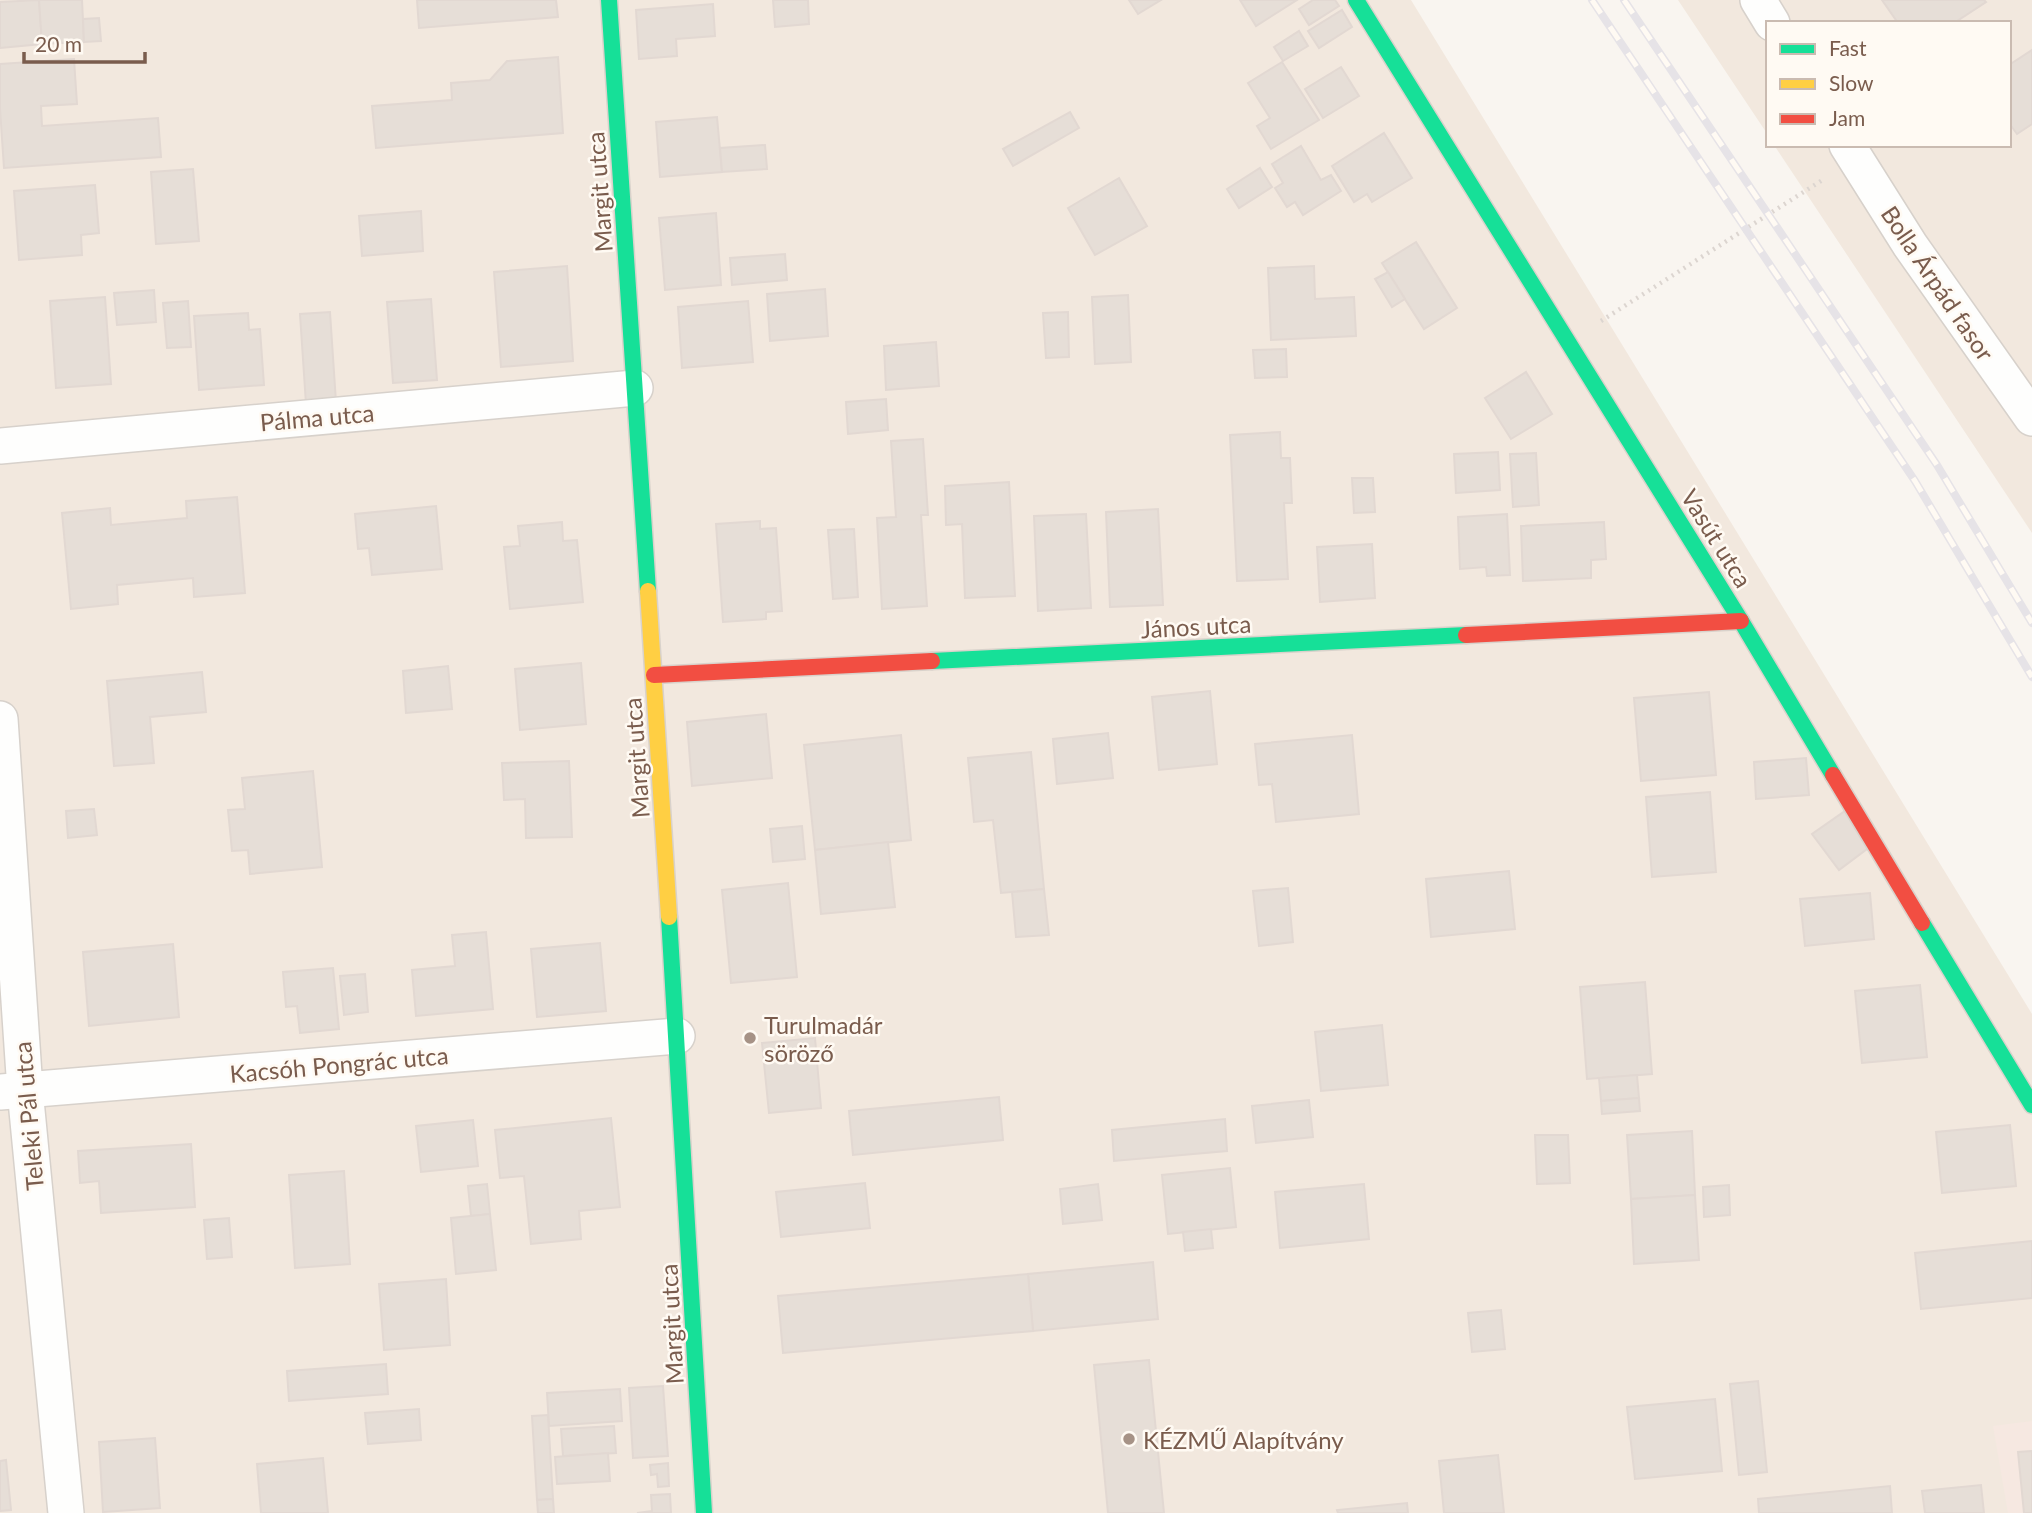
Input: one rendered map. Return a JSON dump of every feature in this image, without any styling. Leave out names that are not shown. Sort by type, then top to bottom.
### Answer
[{"type":"street","name":"Margit utca","points":[[609,0],[677,1036],[704,1513]]},
{"type":"street","name":"Vasút utca","points":[[1356,0],[1741,621],[2032,1105]]},
{"type":"street","points":[[1758,0],[1771,21]]},
{"type":"street","name":"Bolla Árpád fasor","points":[[1852,152],[1910,245],[2032,418]]},
{"type":"street","name":"Pálma utca","points":[[0,446],[635,388]]},
{"type":"street","name":"János utca","points":[[654,676],[1741,621]]},
{"type":"street","name":"Teleki Pál utca","points":[[0,719],[13,1091],[66,1513]]},
{"type":"street","name":"Kacsóh Pongrác utca","points":[[13,1091],[677,1036]]},
{"type":"path","points":[[1568,342],[1852,152]]},
{"type":"shaded area","points":[[0,0],[1411,0],[2032,1014],[2032,1513],[0,1513]]},
{"type":"shaded area","points":[[1678,0],[2032,0],[2032,533],[1775,147],[2011,147],[2011,21],[1766,21],[1766,132]]},
{"type":"shaded area","points":[[2032,1421],[2032,1513],[2008,1513],[1993,1426]]},
{"type":"building","points":[[39,0],[42,44],[0,48],[0,2]]},
{"type":"building","points":[[39,0],[82,0],[84,42],[42,44]]},
{"type":"building","points":[[417,0],[556,0],[558,17],[419,28]]},
{"type":"building","points":[[773,0],[808,0],[809,24],[775,27]]},
{"type":"building","points":[[1129,0],[1161,0],[1138,14]]},
{"type":"building","points":[[1240,0],[1297,0],[1256,26]]},
{"type":"building","points":[[1313,0],[1335,0],[1339,6],[1309,25],[1299,9]]},
{"type":"building","points":[[1882,0],[1986,2],[1957,21],[1897,21]]},
{"type":"building","points":[[713,4],[715,36],[676,39],[677,56],[639,59],[636,10]]},
{"type":"building","points":[[1342,10],[1352,27],[1319,48],[1308,31]]},
{"type":"building","points":[[99,18],[101,41],[84,42],[83,19]]},
{"type":"building","points":[[1299,31],[1308,46],[1283,61],[1274,47]]},
{"type":"building","points":[[2032,50],[2032,124],[2017,134],[2011,126],[2011,64]]},
{"type":"building","points":[[558,57],[563,133],[376,148],[372,106],[452,100],[451,83],[490,80],[507,61]]},
{"type":"building","points":[[74,59],[77,104],[41,106],[42,126],[158,118],[161,157],[4,168],[0,64]]},
{"type":"building","points":[[1282,62],[1319,120],[1271,149],[1257,126],[1270,118],[1248,83]]},
{"type":"building","points":[[1341,67],[1359,96],[1323,118],[1305,89]]},
{"type":"building","points":[[1070,112],[1079,128],[1013,166],[1003,149]]},
{"type":"building","points":[[717,117],[722,172],[660,177],[656,122]]},
{"type":"building","points":[[1384,133],[1412,178],[1372,202],[1367,194],[1354,202],[1332,166]]},
{"type":"building","points":[[765,145],[767,169],[722,172],[720,148]]},
{"type":"building","points":[[1301,146],[1321,180],[1331,175],[1341,191],[1303,215],[1295,202],[1287,207],[1275,188],[1283,183],[1272,164]]},
{"type":"building","points":[[1260,168],[1272,187],[1239,208],[1227,189]]},
{"type":"building","points":[[193,169],[199,241],[156,244],[151,172]]},
{"type":"building","points":[[1119,178],[1147,226],[1095,255],[1068,208]]},
{"type":"building","points":[[95,185],[99,233],[81,235],[82,255],[19,260],[14,191]]},
{"type":"building","points":[[421,211],[423,251],[362,256],[359,216]]},
{"type":"building","points":[[716,213],[721,285],[665,290],[659,218]]},
{"type":"building","points":[[1416,242],[1457,308],[1424,329],[1382,263]]},
{"type":"building","points":[[785,254],[787,280],[732,285],[730,258]]},
{"type":"building","points":[[567,266],[573,361],[501,367],[494,272]]},
{"type":"building","points":[[1314,266],[1315,299],[1354,297],[1356,336],[1271,340],[1268,268]]},
{"type":"building","points":[[1388,272],[1405,299],[1392,307],[1375,279]]},
{"type":"building","points":[[825,289],[828,336],[770,341],[767,294]]},
{"type":"building","points":[[154,290],[156,322],[117,325],[114,293]]},
{"type":"building","points":[[1128,295],[1131,362],[1095,364],[1092,297]]},
{"type":"building","points":[[105,297],[111,384],[56,388],[50,301]]},
{"type":"building","points":[[431,299],[437,380],[393,383],[387,302]]},
{"type":"building","points":[[188,301],[191,347],[167,348],[163,303]]},
{"type":"building","points":[[748,301],[753,362],[682,368],[678,307]]},
{"type":"building","points":[[330,312],[336,402],[306,404],[300,314]]},
{"type":"building","points":[[1068,312],[1069,357],[1046,358],[1043,313]]},
{"type":"building","points":[[248,313],[249,330],[260,329],[264,385],[199,390],[194,316]]},
{"type":"building","points":[[936,342],[939,386],[886,390],[884,346]]},
{"type":"building","points":[[1286,349],[1287,377],[1255,378],[1253,350]]},
{"type":"building","points":[[1526,372],[1552,414],[1511,439],[1485,398]]},
{"type":"building","points":[[886,399],[888,430],[848,434],[846,402]]},
{"type":"building","points":[[1280,432],[1281,458],[1290,458],[1292,503],[1284,503],[1288,579],[1237,581],[1230,435]]},
{"type":"building","points":[[923,439],[928,515],[921,515],[927,606],[882,609],[877,518],[896,517],[891,441]]},
{"type":"building","points":[[1498,452],[1500,490],[1456,493],[1454,454]]},
{"type":"building","points":[[1536,453],[1539,505],[1513,507],[1510,454]]},
{"type":"building","points":[[1352,478],[1373,478],[1375,512],[1354,513]]},
{"type":"building","points":[[1009,482],[1015,596],[965,598],[962,524],[946,525],[945,486]]},
{"type":"building","points":[[237,497],[245,593],[194,597],[193,578],[117,585],[118,604],[71,609],[62,513],[110,508],[111,525],[187,518],[186,501]]},
{"type":"building","points":[[436,506],[442,569],[372,575],[369,548],[358,549],[355,514]]},
{"type":"building","points":[[1158,509],[1163,605],[1110,607],[1106,512]]},
{"type":"building","points":[[1086,514],[1091,608],[1038,611],[1034,516]]},
{"type":"building","points":[[1507,514],[1510,575],[1487,576],[1486,567],[1460,569],[1458,517]]},
{"type":"building","points":[[760,521],[760,529],[776,528],[782,611],[766,612],[766,619],[723,622],[716,524]]},
{"type":"building","points":[[562,522],[563,541],[577,540],[583,602],[510,609],[504,547],[520,546],[518,526]]},
{"type":"building","points":[[1604,522],[1606,559],[1591,560],[1591,578],[1523,581],[1521,526]]},
{"type":"building","points":[[854,529],[858,597],[833,599],[828,530]]},
{"type":"building","points":[[1372,544],[1375,598],[1320,602],[1317,547]]},
{"type":"building","points":[[581,663],[586,724],[520,730],[515,669]]},
{"type":"building","points":[[448,666],[452,709],[406,713],[403,671]]},
{"type":"building","points":[[202,672],[206,712],[150,717],[154,763],[114,766],[107,681]]},
{"type":"building","points":[[1210,691],[1217,764],[1159,770],[1152,697]]},
{"type":"building","points":[[1709,692],[1716,775],[1641,781],[1634,698]]},
{"type":"building","points":[[766,714],[772,778],[692,786],[687,722]]},
{"type":"building","points":[[1108,733],[1113,778],[1057,784],[1053,739]]},
{"type":"building","points":[[901,735],[911,840],[815,850],[804,745]]},
{"type":"building","points":[[1352,735],[1359,814],[1276,822],[1272,784],[1259,785],[1255,744]]},
{"type":"building","points":[[1031,752],[1044,889],[1001,893],[993,820],[974,822],[968,758]]},
{"type":"building","points":[[1806,758],[1809,795],[1756,799],[1754,762]]},
{"type":"building","points":[[569,761],[572,837],[526,838],[525,799],[504,800],[502,763]]},
{"type":"building","points":[[313,771],[322,867],[250,874],[248,850],[232,851],[228,810],[245,809],[242,778]]},
{"type":"building","points":[[1710,792],[1716,872],[1652,877],[1646,797]]},
{"type":"building","points":[[94,809],[97,835],[68,838],[66,811]]},
{"type":"building","points":[[1845,811],[1871,846],[1839,870],[1812,834]]},
{"type":"building","points":[[802,826],[805,859],[773,862],[770,829]]},
{"type":"building","points":[[888,842],[895,907],[821,914],[815,850]]},
{"type":"building","points":[[1509,871],[1515,929],[1431,937],[1426,879]]},
{"type":"building","points":[[788,883],[797,977],[731,983],[722,890]]},
{"type":"building","points":[[1288,888],[1293,942],[1259,946],[1253,891]]},
{"type":"building","points":[[1044,889],[1049,935],[1016,937],[1012,892]]},
{"type":"building","points":[[1870,893],[1874,939],[1805,946],[1800,899]]},
{"type":"building","points":[[486,932],[493,1009],[416,1016],[412,970],[455,966],[452,935]]},
{"type":"building","points":[[600,943],[606,1011],[537,1017],[531,949]]},
{"type":"building","points":[[173,944],[179,1017],[89,1026],[83,952]]},
{"type":"building","points":[[333,968],[339,1029],[300,1033],[297,1006],[286,1007],[283,972]]},
{"type":"building","points":[[365,974],[368,1012],[344,1015],[340,976]]},
{"type":"building","points":[[1645,982],[1652,1074],[1587,1079],[1580,987]]},
{"type":"building","points":[[1920,985],[1927,1057],[1862,1063],[1855,991]]},
{"type":"building","points":[[1382,1025],[1388,1085],[1321,1091],[1315,1032]]},
{"type":"building","points":[[815,1038],[821,1108],[769,1113],[762,1043]]},
{"type":"building","points":[[1637,1075],[1639,1098],[1601,1101],[1599,1078]]},
{"type":"building","points":[[999,1097],[1003,1140],[853,1155],[849,1111]]},
{"type":"building","points":[[1639,1098],[1640,1111],[1602,1114],[1601,1101]]},
{"type":"building","points":[[1309,1100],[1313,1137],[1256,1143],[1252,1106]]},
{"type":"building","points":[[611,1118],[620,1207],[579,1211],[581,1239],[531,1244],[524,1176],[500,1178],[495,1130]]},
{"type":"building","points":[[1225,1119],[1227,1151],[1114,1161],[1112,1130]]},
{"type":"building","points":[[473,1120],[478,1166],[421,1172],[416,1126]]},
{"type":"building","points":[[2010,1125],[2016,1186],[1942,1193],[1936,1132]]},
{"type":"building","points":[[1692,1131],[1695,1195],[1631,1199],[1627,1135]]},
{"type":"building","points":[[1535,1135],[1568,1135],[1570,1183],[1537,1184]]},
{"type":"building","points":[[191,1144],[195,1207],[101,1213],[99,1181],[80,1183],[78,1151]]},
{"type":"building","points":[[1230,1168],[1236,1227],[1168,1234],[1162,1175]]},
{"type":"building","points":[[344,1171],[350,1264],[295,1268],[289,1175]]},
{"type":"building","points":[[865,1183],[870,1228],[781,1237],[776,1192]]},
{"type":"building","points":[[487,1184],[490,1214],[471,1216],[468,1186]]},
{"type":"building","points":[[1098,1184],[1102,1220],[1063,1224],[1060,1189]]},
{"type":"building","points":[[1364,1184],[1369,1239],[1280,1248],[1275,1192]]},
{"type":"building","points":[[1729,1185],[1730,1215],[1704,1217],[1703,1187]]},
{"type":"building","points":[[1695,1195],[1699,1260],[1634,1264],[1631,1199]]},
{"type":"building","points":[[490,1214],[496,1270],[456,1274],[451,1218]]},
{"type":"building","points":[[229,1218],[232,1257],[207,1259],[204,1220]]},
{"type":"building","points":[[1211,1229],[1213,1248],[1185,1251],[1183,1232]]},
{"type":"building","points":[[2032,1241],[2032,1298],[1921,1309],[1915,1253]]},
{"type":"building","points":[[1153,1262],[1158,1319],[1033,1331],[1028,1274]]},
{"type":"building","points":[[1028,1274],[1033,1331],[783,1353],[778,1296]]},
{"type":"building","points":[[446,1279],[450,1345],[384,1350],[379,1284]]},
{"type":"building","points":[[1501,1310],[1505,1349],[1472,1352],[1468,1313]]},
{"type":"building","name":"KÉZMŰ Alapítvány","points":[[1149,1360],[1164,1513],[1108,1513],[1094,1365]]},
{"type":"building","points":[[386,1364],[388,1394],[289,1401],[287,1371]]},
{"type":"building","points":[[1758,1381],[1767,1472],[1739,1475],[1730,1384]]},
{"type":"building","points":[[663,1386],[668,1456],[633,1458],[629,1388]]},
{"type":"building","points":[[620,1389],[622,1421],[549,1426],[547,1393]]},
{"type":"building","points":[[1715,1399],[1722,1471],[1635,1479],[1627,1407]]},
{"type":"building","points":[[419,1409],[421,1440],[368,1444],[365,1413]]},
{"type":"building","points":[[548,1415],[553,1499],[537,1500],[532,1416]]},
{"type":"building","points":[[614,1426],[616,1453],[563,1456],[561,1429]]},
{"type":"building","points":[[155,1438],[160,1508],[103,1512],[99,1442]]},
{"type":"building","points":[[2032,1451],[2032,1513],[2024,1513],[2018,1452]]},
{"type":"building","points":[[608,1453],[610,1481],[557,1484],[555,1457]]},
{"type":"building","points":[[1498,1455],[1504,1513],[1444,1513],[1439,1461]]},
{"type":"building","points":[[323,1458],[328,1513],[261,1513],[257,1464]]},
{"type":"building","points":[[6,1460],[11,1510],[0,1511],[0,1461]]},
{"type":"building","points":[[668,1463],[669,1486],[658,1487],[657,1474],[651,1475],[650,1465]]},
{"type":"building","points":[[1981,1485],[1984,1513],[1925,1513],[1922,1491]]},
{"type":"building","points":[[1890,1486],[1892,1513],[1759,1513],[1758,1499]]},
{"type":"building","points":[[670,1494],[671,1513],[637,1513],[652,1511],[651,1495]]},
{"type":"building","points":[[553,1499],[554,1513],[538,1513],[537,1500]]},
{"type":"building","points":[[1407,1503],[1408,1513],[1338,1513],[1337,1510]]},
{"type":"railway","points":[[1592,0],[1915,481],[2032,677]]},
{"type":"railway","points":[[1624,0],[1937,465],[2032,623]]},
{"type":"traffic: fast","points":[[609,0],[648,591]]},
{"type":"traffic: fast","points":[[1356,0],[1741,621],[1833,775]]},
{"type":"traffic: fast","points":[[932,661],[1466,635]]},
{"type":"traffic: fast","points":[[669,917],[704,1513]]},
{"type":"traffic: fast","points":[[1922,923],[2032,1105]]},
{"type":"traffic: slow","points":[[648,591],[669,917]]},
{"type":"traffic: jam","points":[[1466,635],[1741,621]]},
{"type":"traffic: jam","points":[[654,675],[932,661]]},
{"type":"traffic: jam","points":[[1833,775],[1922,923]]},
{"type":"place","name":"Turulmadár söröző","points":[[750,1038]]},
{"type":"place","name":"KÉZMŰ Alapítvány","points":[[1129,1439]]}]
